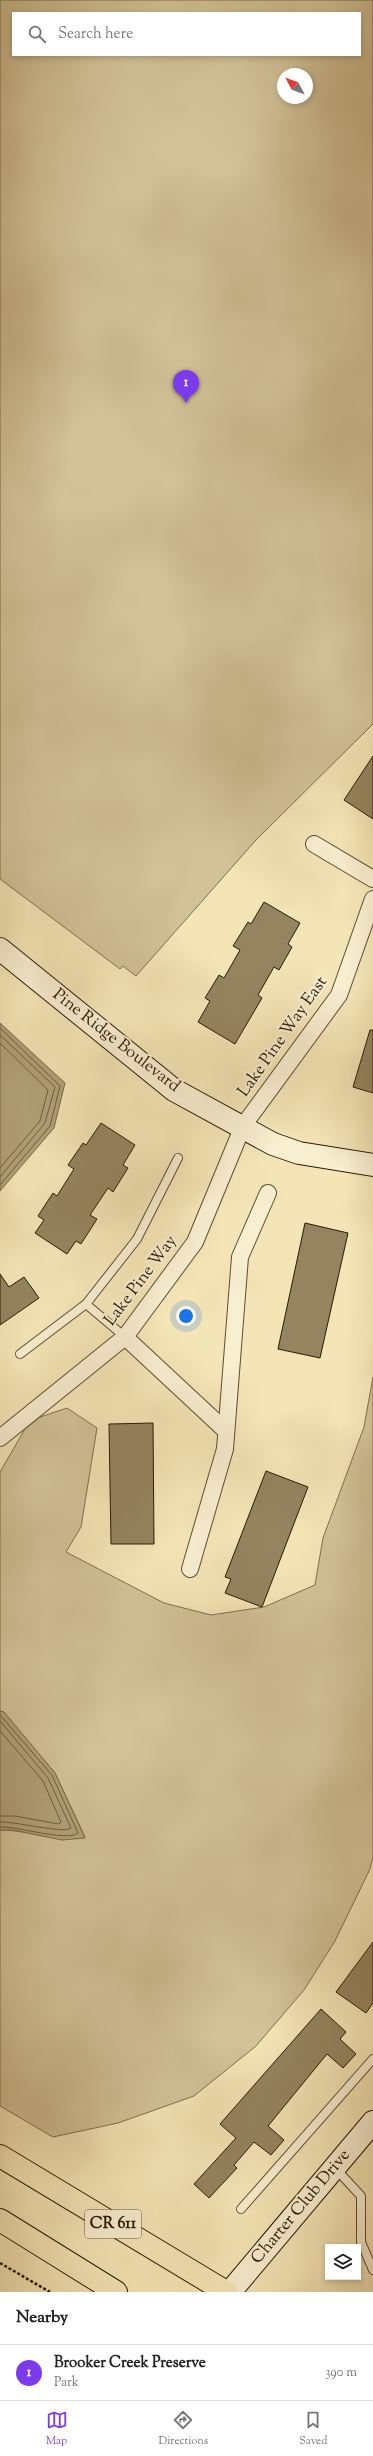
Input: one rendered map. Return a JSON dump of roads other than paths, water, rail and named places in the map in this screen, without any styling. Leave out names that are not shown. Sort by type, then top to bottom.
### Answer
[{"type":"main road","name":"CR 611","points":[[0,2156],[226,2292]]},
{"type":"main road","points":[[0,2220],[116,2292]]},
{"type":"street","points":[[314,844],[373,879]]},
{"type":"street","name":"Lake Pine Way East","points":[[243,1126],[339,995],[373,899]]},
{"type":"street","name":"Pine Ridge Boulevard","points":[[0,950],[174,1090],[243,1126],[273,1144],[299,1153],[373,1165]]},
{"type":"street","name":"Lake Pine Way","points":[[0,1438],[125,1337],[195,1242],[243,1126]]},
{"type":"street","points":[[190,1569],[225,1449],[240,1257],[268,1193]]},
{"type":"street","points":[[125,1337],[226,1431]]},
{"type":"street","name":"Charter Club Drive","points":[[230,2292],[373,2122]]},
{"type":"lane","points":[[20,1354],[86,1304],[137,1239],[178,1158]]},
{"type":"lane","points":[[86,1304],[125,1337]]},
{"type":"lane","points":[[241,2209],[373,2059]]},
{"type":"lane","points":[[335,2168],[361,2196],[361,2242],[373,2270]]},
{"type":"water","points":[[0,1023],[65,1083],[54,1128],[0,1191]]},
{"type":"water","points":[[0,1711],[4,1712],[55,1773],[85,1838],[62,1840],[13,1830],[0,1830]]},
{"type":"place","name":"Brooker Creek Preserve","points":[[186,403]]}]
